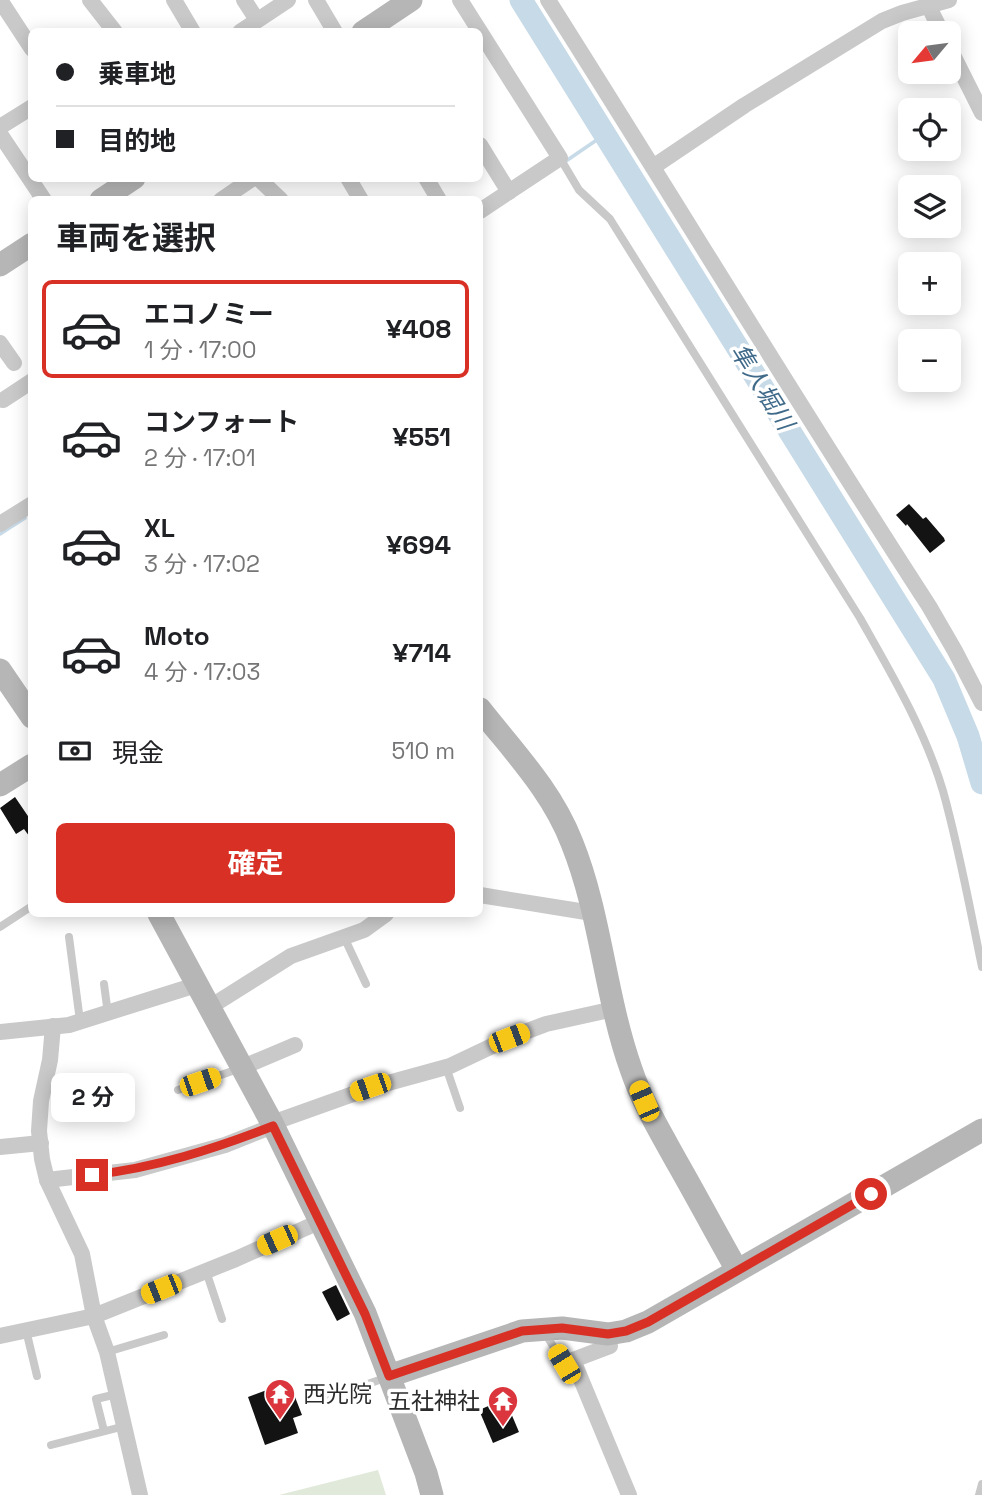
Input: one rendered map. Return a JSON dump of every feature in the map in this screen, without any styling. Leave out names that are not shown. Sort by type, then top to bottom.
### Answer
[{"type":"street","points":[[0,0],[28,43]]},
{"type":"street","points":[[90,0],[112,28]]},
{"type":"street","points":[[174,0],[191,28]]},
{"type":"street","points":[[244,0],[257,20]]},
{"type":"street","points":[[246,28],[288,0]]},
{"type":"street","points":[[316,0],[333,28]]},
{"type":"street","points":[[369,28],[411,0]]},
{"type":"street","points":[[460,0],[478,28]]},
{"type":"street","points":[[548,0],[754,332],[929,606],[982,704]]},
{"type":"street","points":[[653,167],[745,105],[882,21],[949,0]]},
{"type":"street","points":[[928,5],[936,21]]},
{"type":"street","points":[[483,37],[560,158],[483,209]]},
{"type":"street","points":[[961,71],[982,113]]},
{"type":"street","points":[[0,127],[28,110]]},
{"type":"street","points":[[0,134],[28,176]]},
{"type":"street","points":[[483,150],[509,192]]},
{"type":"street","points":[[227,196],[249,182]]},
{"type":"street","points":[[260,182],[276,196]]},
{"type":"street","points":[[0,265],[28,252]]},
{"type":"street","points":[[0,342],[14,363]]},
{"type":"street","points":[[3,400],[28,384]]},
{"type":"street","points":[[0,524],[28,506]]},
{"type":"street","points":[[0,670],[28,711]]},
{"type":"street","points":[[483,712],[517,751],[548,796],[579,859],[631,1069],[644,1101],[737,1270]]},
{"type":"street","points":[[0,785],[28,768]]},
{"type":"street","points":[[483,895],[592,913]]},
{"type":"street","points":[[161,917],[243,1067],[365,1314],[432,1495]]},
{"type":"street","points":[[210,1007],[291,956],[364,930],[382,917]]},
{"type":"street","points":[[0,1032],[80,1021],[196,985]]},
{"type":"street","points":[[47,1180],[135,1170],[225,1145],[370,1087],[446,1067],[547,1024],[614,1009]]},
{"type":"street","points":[[53,1026],[50,1060],[41,1101],[41,1143],[47,1180],[82,1254],[94,1316],[107,1352],[140,1495]]},
{"type":"street","points":[[243,1067],[295,1045]]},
{"type":"street","points":[[389,1376],[522,1331],[562,1328],[608,1334],[626,1331],[648,1322],[982,1130]]},
{"type":"street","points":[[0,1147],[41,1143]]},
{"type":"street","points":[[0,1336],[94,1316],[318,1222]]},
{"type":"street","points":[[608,1334],[610,1346],[573,1360],[629,1495]]},
{"type":"lane","points":[[560,158],[579,190],[610,219],[860,618],[888,668],[916,723],[942,789],[982,967]]},
{"type":"lane","points":[[0,927],[28,909]]},
{"type":"lane","points":[[69,937],[80,1021]]},
{"type":"lane","points":[[344,937],[366,984]]},
{"type":"lane","points":[[104,984],[107,1014]]},
{"type":"lane","points":[[178,1090],[243,1067]]},
{"type":"lane","points":[[446,1067],[460,1108]]},
{"type":"lane","points":[[206,1271],[222,1320]]},
{"type":"lane","points":[[543,1329],[564,1364],[573,1360]]},
{"type":"lane","points":[[26,1330],[37,1376]]},
{"type":"lane","points":[[107,1352],[164,1335]]},
{"type":"lane","points":[[324,1399],[389,1376]]},
{"type":"lane","points":[[104,1431],[96,1399],[117,1394]]},
{"type":"lane","points":[[51,1445],[125,1426]]},
{"type":"lane","points":[[979,1495],[982,1484]]},
{"type":"green space","points":[[378,1470],[386,1495],[279,1495]]},
{"type":"building","points":[[909,504],[923,519],[926,517],[944,538],[945,541],[930,553],[907,524],[906,526],[896,515]]},
{"type":"building","points":[[15,797],[28,816],[28,834],[24,829],[16,834],[0,808]]},
{"type":"building","points":[[336,1285],[350,1314],[337,1321],[322,1292]]},
{"type":"building","points":[[283,1384],[289,1399],[295,1397],[302,1415],[293,1418],[298,1433],[265,1445],[248,1397]]},
{"type":"building","points":[[505,1399],[519,1432],[493,1443],[479,1410]]},
{"type":"waterway","name":"隼人堀川","points":[[521,0],[944,679],[968,736],[982,783]]},
{"type":"waterway","points":[[566,161],[604,135]]},
{"type":"waterway","points":[[0,534],[25,518]]},
{"type":"place","name":"西光院","points":[[280,1421]]},
{"type":"place","name":"五社神社","points":[[503,1428]]},
{"type":"route","points":[[92,1175],[135,1170],[189,1156],[273,1126],[365,1314],[389,1376],[522,1331],[562,1328],[608,1334],[626,1331],[648,1322],[871,1194]]}]
